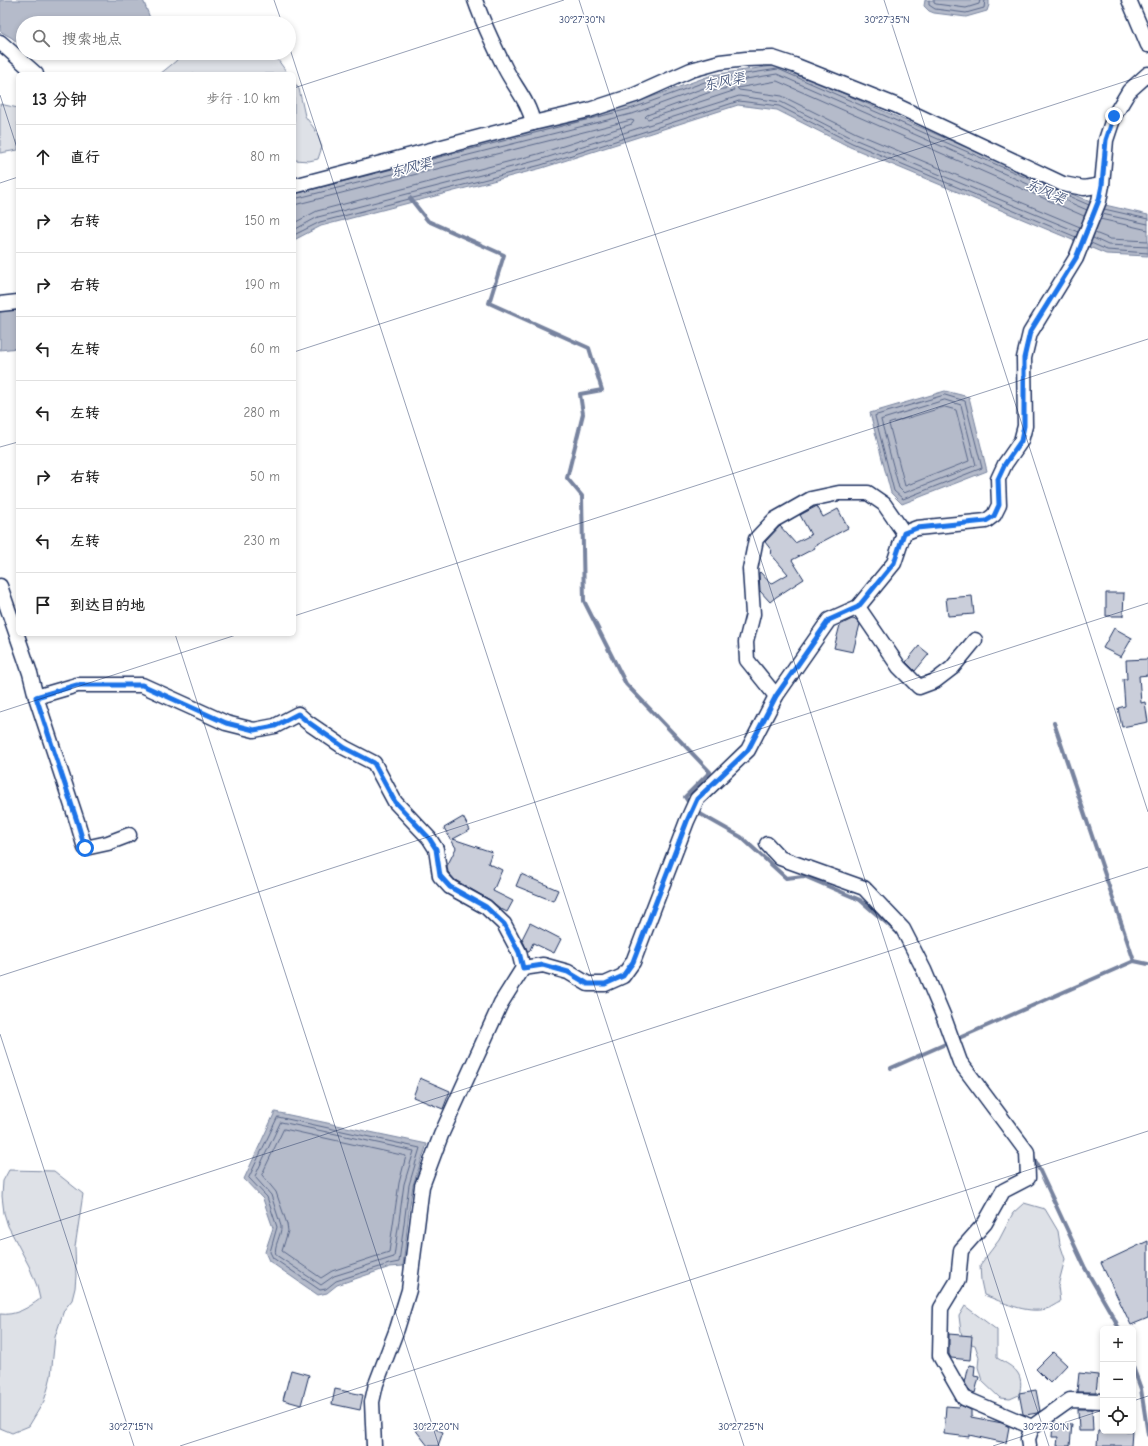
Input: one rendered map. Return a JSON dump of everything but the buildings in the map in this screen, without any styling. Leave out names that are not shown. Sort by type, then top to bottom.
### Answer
[{"type":"street","points":[[475,0],[481,18],[505,68],[531,112],[533,122]]},
{"type":"street","points":[[1129,0],[1148,45]]},
{"type":"street","points":[[0,42],[16,56]]},
{"type":"street","points":[[296,185],[533,122],[589,110],[627,98],[698,68],[720,62],[773,58],[895,105],[1063,184],[1084,188],[1102,185]]},
{"type":"street","points":[[20,60],[34,72]]},
{"type":"street","points":[[904,533],[917,528],[986,521],[994,516],[999,505],[998,479],[1005,464],[1021,441],[1024,426],[1024,358],[1030,332],[1076,258],[1099,200],[1102,185],[1106,140],[1114,116],[1129,91],[1148,74]]},
{"type":"street","points":[[0,304],[16,302]]},
{"type":"street","points":[[776,696],[748,660],[746,642],[752,614],[750,569],[756,540],[774,520],[811,499],[839,493],[868,493],[884,504],[904,533]]},
{"type":"street","points":[[523,968],[543,965],[568,972],[588,984],[605,984],[623,976],[633,962],[697,799],[748,750],[776,696],[829,620],[858,607],[894,563],[904,533]]},
{"type":"street","points":[[0,586],[16,632]]},
{"type":"street","points":[[858,607],[898,667],[919,687],[935,681],[952,668],[975,640]]},
{"type":"street","points":[[17,636],[85,848],[108,843],[129,835]]},
{"type":"street","points":[[36,697],[77,685],[142,685],[226,723],[254,730],[275,726],[298,714],[345,748],[374,763],[395,802],[429,838],[436,849],[440,876],[450,887],[486,907],[504,924],[519,952],[523,968],[500,1003],[441,1135],[422,1186],[409,1290],[397,1329],[376,1384],[372,1402],[374,1446]]},
{"type":"street","points":[[767,844],[780,858],[864,888],[903,929],[924,970],[943,1015],[960,1062],[1027,1152],[1028,1178],[1004,1191],[986,1223],[960,1250],[958,1280],[940,1308],[940,1356],[964,1398],[1032,1427]]},
{"type":"street","points":[[1029,1446],[1028,1439],[1032,1427],[1070,1400],[1100,1401]]},
{"type":"shaded area","points":[[278,60],[287,72],[162,72],[176,61]]},
{"type":"shaded area","points":[[296,85],[299,89],[305,116],[316,131],[322,147],[318,159],[309,161],[296,160]]},
{"type":"shaded area","points":[[0,104],[16,108],[16,150],[0,153]]},
{"type":"shaded area","points":[[9,1170],[54,1171],[83,1194],[75,1247],[75,1288],[72,1300],[64,1310],[55,1337],[51,1376],[48,1388],[44,1401],[29,1426],[12,1433],[0,1428],[0,1314],[16,1313],[40,1299],[37,1286],[29,1266],[8,1226],[4,1213],[2,1196],[3,1181]]},
{"type":"shaded area","points":[[1024,1203],[1045,1209],[1058,1231],[1060,1244],[1065,1259],[1058,1286],[1060,1302],[1046,1309],[1022,1309],[984,1295],[981,1281],[980,1265],[999,1240],[1013,1213]]},
{"type":"shaded area","points":[[965,1306],[997,1330],[997,1358],[1017,1372],[1021,1381],[1019,1395],[1010,1399],[1000,1398],[982,1381],[978,1367],[979,1357],[975,1345],[964,1342],[961,1332],[959,1316]]},
{"type":"water","points":[[0,0],[143,0],[149,16],[16,16],[16,41],[0,31]]},
{"type":"water","points":[[925,0],[989,0],[989,5],[987,11],[966,17],[929,11],[924,6]]},
{"type":"water","name":"东风渠","points":[[779,65],[1088,201],[1148,215],[1148,256],[1106,254],[850,147],[777,110],[738,105],[542,168],[321,226],[296,239],[296,190],[632,104],[712,75]]},
{"type":"water","points":[[16,308],[16,348],[0,350],[0,310]]},
{"type":"water","points":[[945,391],[969,397],[987,471],[902,504],[891,493],[870,413]]},
{"type":"water","points":[[275,1112],[427,1144],[413,1185],[403,1266],[390,1267],[337,1285],[327,1293],[318,1295],[269,1261],[265,1252],[273,1228],[263,1199],[244,1179]]},
{"type":"waterway","points":[[410,198],[428,221],[504,255],[489,303],[589,348],[602,390],[580,394],[583,414],[567,478],[582,496],[584,601],[626,684],[710,772],[685,797],[691,806]]},
{"type":"waterway","points":[[1054,723],[1134,961]]},
{"type":"waterway","points":[[695,811],[741,837],[786,878],[804,876],[860,900],[898,933]]},
{"type":"waterway","points":[[891,1068],[1134,961],[1148,964]]},
{"type":"waterway","points":[[1033,1156],[1085,1268],[1118,1326]]},
{"type":"waterway","points":[[1136,1375],[1141,1389],[1148,1435]]},
{"type":"route","points":[[85,848],[36,697],[77,685],[142,685],[226,723],[254,730],[275,726],[298,714],[345,748],[374,763],[395,802],[429,838],[436,849],[440,876],[450,887],[486,907],[504,924],[519,952],[523,968],[543,965],[568,972],[588,984],[605,984],[623,976],[633,962],[687,821],[697,799],[748,750],[776,696],[829,620],[858,607],[894,563],[904,533],[917,528],[986,521],[994,516],[999,505],[998,479],[1005,464],[1021,441],[1024,426],[1024,358],[1030,332],[1076,258],[1099,200],[1102,185],[1106,140],[1114,116]]}]
